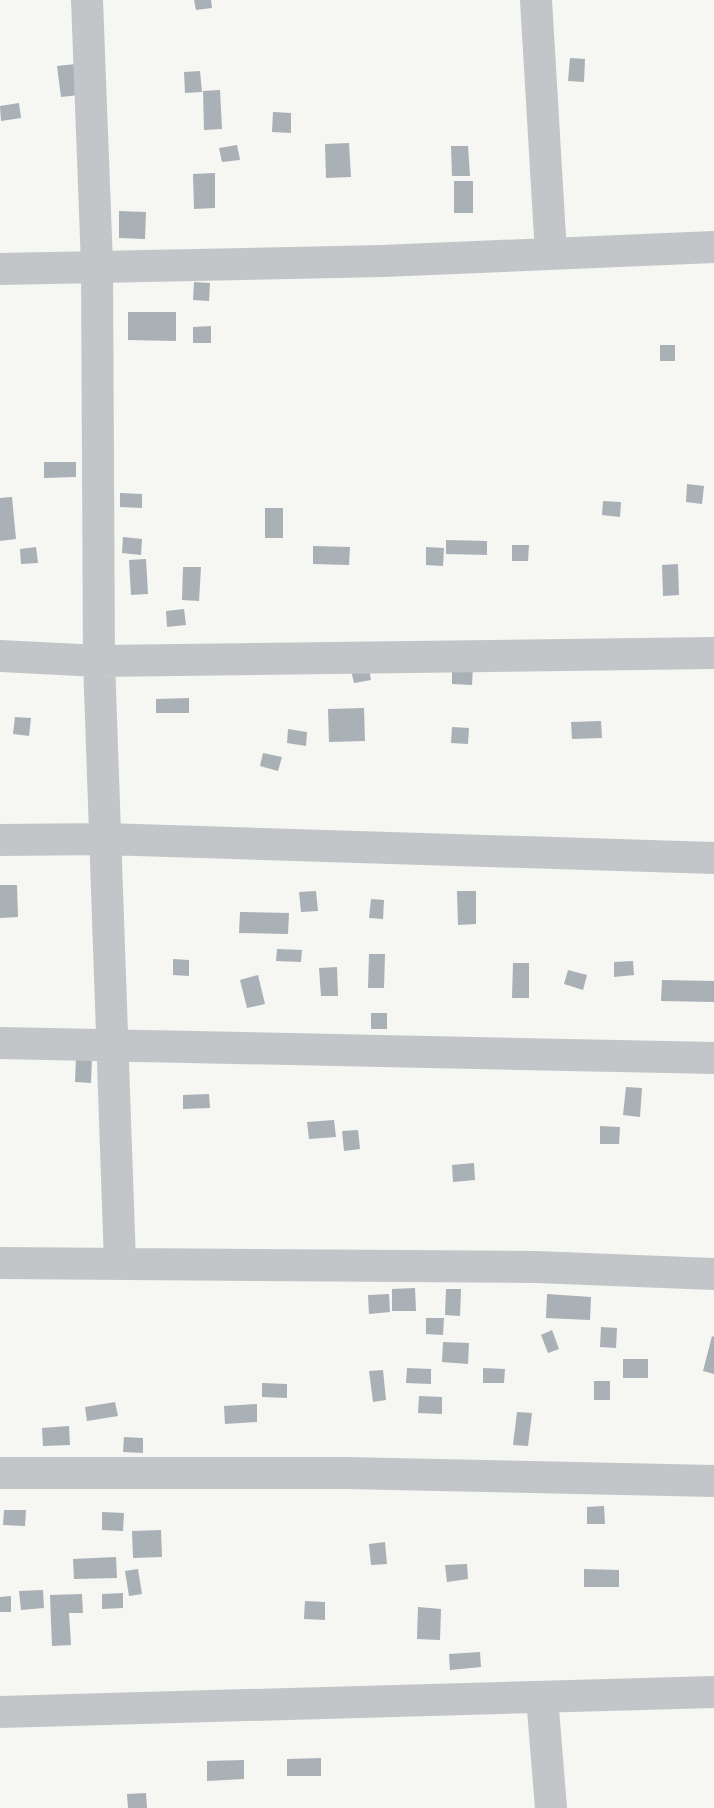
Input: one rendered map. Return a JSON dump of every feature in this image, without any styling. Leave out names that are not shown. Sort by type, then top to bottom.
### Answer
[{"type":"street","points":[[87,0],[97,265],[99,661],[120,1263]]},
{"type":"street","points":[[536,0],[551,254]]},
{"type":"street","points":[[0,269],[97,265],[371,261],[714,248]]},
{"type":"street","points":[[0,656],[99,661],[714,653]]},
{"type":"street","points":[[0,840],[105,839],[714,858]]},
{"type":"street","points":[[0,1043],[113,1043],[714,1058]]},
{"type":"street","points":[[0,1263],[536,1267],[714,1274]]},
{"type":"street","points":[[0,1473],[345,1473],[714,1481]]},
{"type":"street","points":[[0,1712],[714,1692]]},
{"type":"street","points":[[542,1697],[551,1808]]},
{"type":"building","points":[[194,0],[211,0],[212,8],[196,10]]},
{"type":"building","points":[[570,58],[585,59],[584,82],[568,81]]},
{"type":"building","points":[[76,64],[79,95],[61,97],[57,66]]},
{"type":"building","points":[[200,71],[202,92],[185,93],[184,72]]},
{"type":"building","points":[[220,90],[222,129],[204,130],[203,91]]},
{"type":"building","points":[[19,103],[21,118],[1,121],[0,106]]},
{"type":"building","points":[[273,112],[291,113],[291,133],[272,132]]},
{"type":"building","points":[[349,143],[351,177],[326,178],[325,144]]},
{"type":"building","points":[[237,145],[240,160],[222,162],[219,148]]},
{"type":"building","points":[[451,146],[468,146],[470,176],[452,176]]},
{"type":"building","points":[[215,173],[215,208],[194,209],[193,174]]},
{"type":"building","points":[[454,181],[473,181],[473,213],[454,213]]},
{"type":"building","points":[[119,211],[146,212],[145,239],[119,238]]},
{"type":"building","points":[[194,282],[210,283],[209,301],[193,300]]},
{"type":"building","points":[[128,312],[176,312],[176,341],[128,340]]},
{"type":"building","points":[[211,326],[211,343],[193,343],[193,327]]},
{"type":"building","points":[[660,345],[675,345],[675,361],[660,361]]},
{"type":"building","points":[[44,462],[76,462],[76,477],[44,478]]},
{"type":"building","points":[[687,484],[704,486],[702,504],[686,502]]},
{"type":"building","points":[[120,493],[142,494],[142,508],[120,507]]},
{"type":"building","points":[[12,497],[16,539],[0,541],[0,498]]},
{"type":"building","points":[[603,501],[621,502],[620,517],[602,515]]},
{"type":"building","points":[[265,508],[283,508],[283,538],[265,538]]},
{"type":"building","points":[[123,537],[142,539],[141,555],[122,553]]},
{"type":"building","points":[[446,540],[487,541],[487,555],[446,554]]},
{"type":"building","points":[[512,545],[529,545],[528,561],[512,561]]},
{"type":"building","points":[[313,546],[350,547],[349,565],[313,564]]},
{"type":"building","points":[[36,547],[38,563],[21,564],[20,549]]},
{"type":"building","points":[[426,547],[444,548],[443,566],[426,565]]},
{"type":"building","points":[[146,559],[148,594],[131,595],[129,560]]},
{"type":"building","points":[[678,564],[679,595],[663,596],[662,565]]},
{"type":"building","points":[[183,567],[201,567],[199,601],[182,600]]},
{"type":"building","points":[[184,609],[186,625],[167,627],[166,611]]},
{"type":"building","points":[[367,659],[371,680],[354,683],[349,662]]},
{"type":"building","points":[[452,665],[473,665],[472,685],[452,684]]},
{"type":"building","points":[[189,698],[189,713],[156,713],[156,699]]},
{"type":"building","points":[[364,708],[365,741],[329,742],[328,709]]},
{"type":"building","points":[[15,717],[31,718],[29,736],[13,734]]},
{"type":"building","points":[[601,721],[602,738],[572,739],[571,722]]},
{"type":"building","points":[[452,727],[469,728],[468,744],[451,743]]},
{"type":"building","points":[[288,729],[307,732],[306,746],[287,743]]},
{"type":"building","points":[[263,753],[282,757],[278,771],[260,766]]},
{"type":"building","points":[[0,885],[17,885],[18,917],[0,918]]},
{"type":"building","points":[[316,891],[318,911],[301,912],[299,892]]},
{"type":"building","points":[[457,891],[476,891],[476,924],[458,925]]},
{"type":"building","points":[[371,899],[384,900],[383,919],[369,918]]},
{"type":"building","points":[[240,912],[289,913],[288,934],[239,933]]},
{"type":"building","points":[[277,949],[302,950],[301,962],[276,961]]},
{"type":"building","points":[[369,954],[385,954],[384,988],[368,988]]},
{"type":"building","points":[[173,959],[189,960],[189,976],[173,975]]},
{"type":"building","points":[[633,961],[634,975],[614,977],[614,962]]},
{"type":"building","points":[[513,963],[529,963],[529,998],[512,998]]},
{"type":"building","points":[[337,967],[338,996],[321,996],[319,968]]},
{"type":"building","points":[[568,970],[587,975],[583,990],[564,984]]},
{"type":"building","points":[[258,975],[265,1004],[247,1008],[240,980]]},
{"type":"building","points":[[662,980],[714,981],[714,1002],[661,1001]]},
{"type":"building","points":[[371,1013],[387,1013],[387,1029],[371,1029]]},
{"type":"building","points":[[76,1056],[92,1057],[91,1083],[75,1082]]},
{"type":"building","points":[[626,1087],[642,1088],[640,1117],[623,1115]]},
{"type":"building","points":[[209,1094],[210,1108],[183,1109],[183,1095]]},
{"type":"building","points":[[334,1120],[336,1137],[309,1139],[307,1122]]},
{"type":"building","points":[[600,1126],[620,1127],[619,1144],[600,1144]]},
{"type":"building","points":[[358,1130],[360,1149],[344,1151],[342,1131]]},
{"type":"building","points":[[474,1163],[475,1180],[453,1182],[452,1165]]},
{"type":"building","points":[[415,1288],[416,1311],[392,1311],[392,1289]]},
{"type":"building","points":[[446,1289],[461,1289],[460,1316],[445,1315]]},
{"type":"building","points":[[389,1294],[390,1312],[369,1314],[368,1295]]},
{"type":"building","points":[[547,1294],[591,1297],[590,1320],[546,1318]]},
{"type":"building","points":[[426,1318],[444,1318],[443,1335],[426,1334]]},
{"type":"building","points":[[601,1327],[617,1328],[616,1348],[600,1347]]},
{"type":"building","points":[[552,1330],[559,1349],[548,1353],[541,1335]]},
{"type":"building","points":[[712,1336],[714,1337],[714,1374],[703,1371]]},
{"type":"building","points":[[443,1342],[469,1343],[468,1364],[442,1362]]},
{"type":"building","points":[[623,1359],[648,1359],[648,1378],[623,1378]]},
{"type":"building","points":[[407,1368],[431,1369],[431,1384],[406,1383]]},
{"type":"building","points":[[483,1368],[505,1369],[504,1383],[483,1383]]},
{"type":"building","points":[[383,1370],[386,1400],[373,1402],[369,1371]]},
{"type":"building","points":[[594,1381],[610,1381],[610,1400],[594,1400]]},
{"type":"building","points":[[262,1383],[287,1384],[287,1398],[262,1397]]},
{"type":"building","points":[[419,1396],[442,1397],[442,1414],[418,1413]]},
{"type":"building","points":[[115,1402],[118,1416],[87,1421],[85,1407]]},
{"type":"building","points":[[257,1404],[257,1422],[225,1424],[224,1406]]},
{"type":"building","points":[[517,1412],[532,1413],[528,1446],[513,1445]]},
{"type":"building","points":[[69,1426],[70,1445],[43,1446],[42,1428]]},
{"type":"building","points":[[124,1437],[143,1438],[143,1453],[123,1452]]},
{"type":"building","points":[[604,1506],[605,1524],[587,1524],[587,1507]]},
{"type":"building","points":[[4,1510],[26,1510],[25,1526],[3,1525]]},
{"type":"building","points":[[102,1512],[124,1513],[123,1531],[102,1530]]},
{"type":"building","points":[[161,1530],[162,1557],[133,1558],[132,1531]]},
{"type":"building","points":[[385,1542],[387,1564],[371,1565],[369,1544]]},
{"type":"building","points":[[116,1557],[117,1578],[74,1579],[73,1559]]},
{"type":"building","points":[[467,1564],[468,1579],[447,1582],[445,1565]]},
{"type":"building","points":[[138,1569],[142,1594],[129,1596],[125,1571]]},
{"type":"building","points":[[584,1569],[619,1570],[619,1587],[584,1587]]},
{"type":"building","points":[[43,1590],[44,1608],[21,1610],[19,1591]]},
{"type":"building","points":[[123,1593],[123,1608],[102,1609],[102,1594]]},
{"type":"building","points":[[82,1594],[83,1613],[69,1613],[71,1645],[52,1646],[50,1595]]},
{"type":"building","points":[[11,1596],[11,1612],[0,1612],[0,1597]]},
{"type":"building","points":[[305,1601],[325,1602],[325,1620],[304,1619]]},
{"type":"building","points":[[418,1607],[441,1609],[440,1640],[417,1639]]},
{"type":"building","points":[[480,1652],[481,1667],[450,1670],[449,1654]]},
{"type":"building","points":[[321,1758],[321,1776],[287,1776],[287,1759]]},
{"type":"building","points":[[244,1760],[244,1779],[207,1781],[207,1761]]},
{"type":"building","points":[[146,1793],[147,1808],[128,1808],[127,1794]]}]
